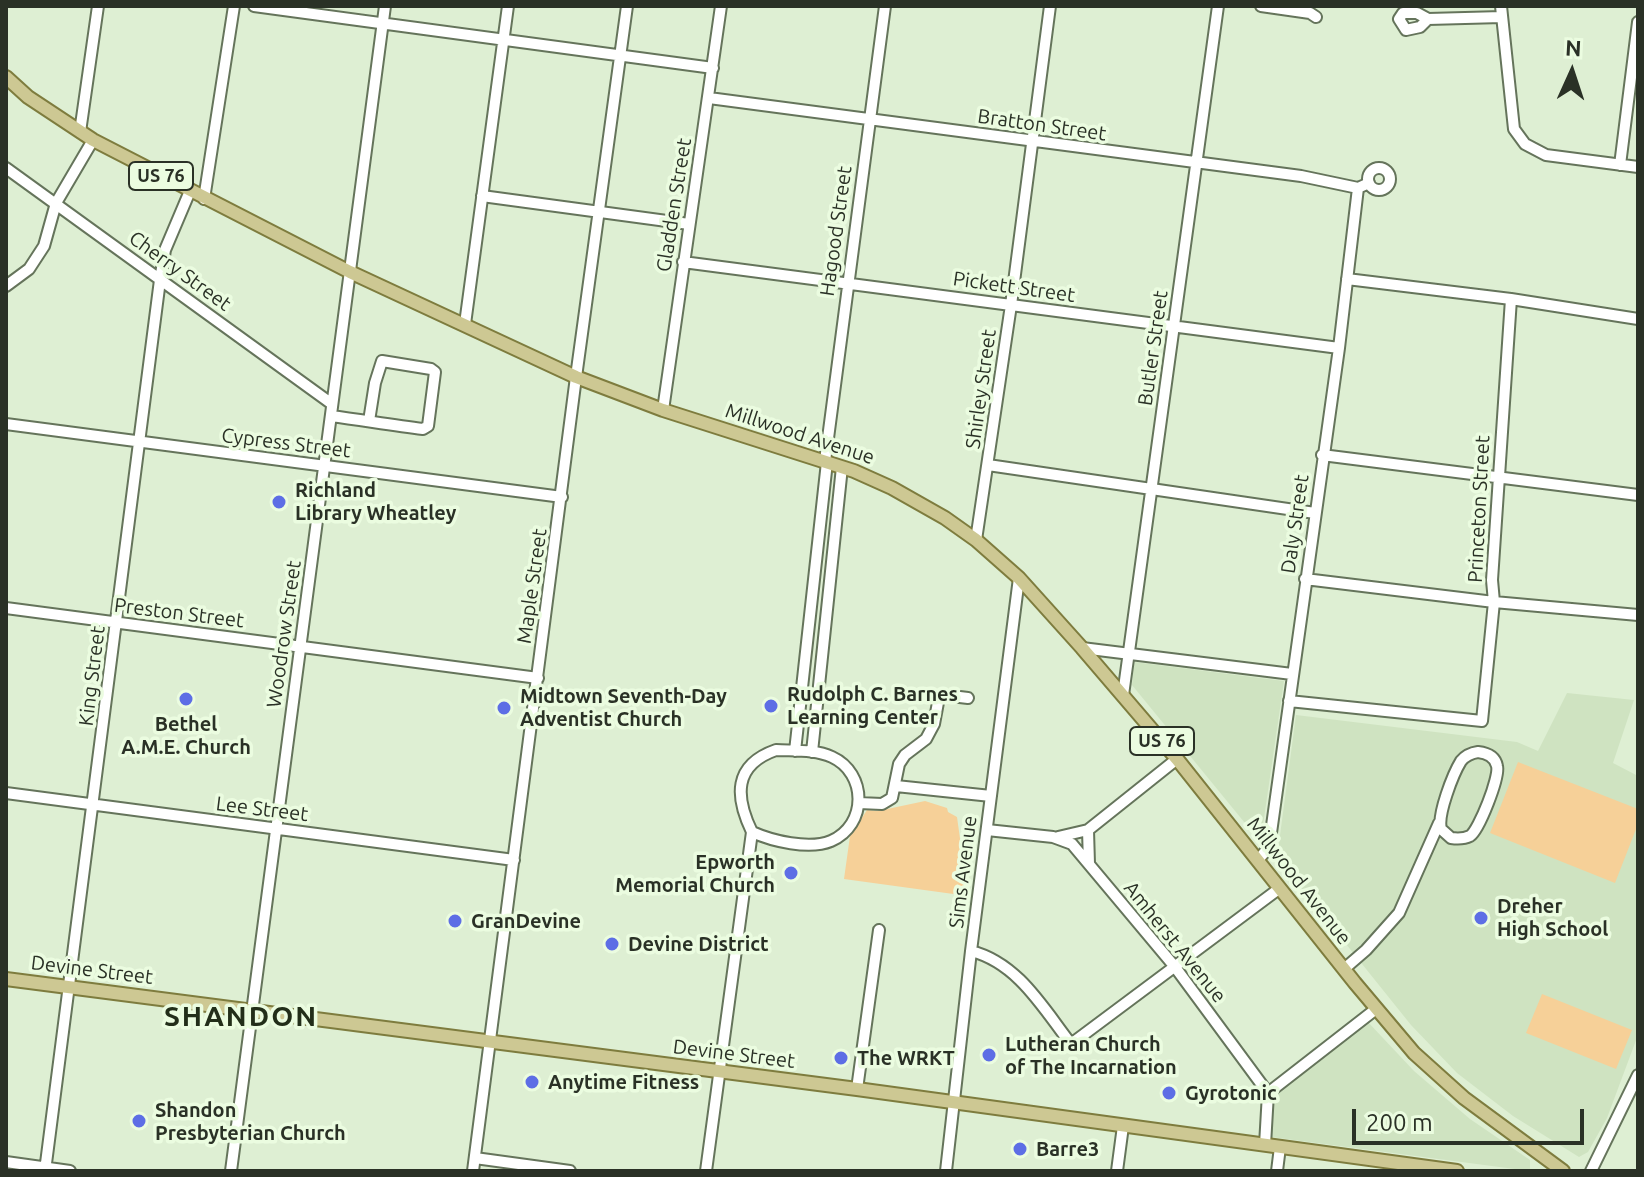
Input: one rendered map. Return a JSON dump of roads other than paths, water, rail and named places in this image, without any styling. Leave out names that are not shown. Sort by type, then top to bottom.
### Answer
[{"type":"main road","name":"Millwood Avenue","points":[[6,77],[28,97],[93,140],[350,272],[576,377],[663,410],[872,478],[927,506],[976,540],[1019,578],[1123,695],[1414,1053],[1448,1085],[1563,1171]]},
{"type":"main road","name":"Devine Street","points":[[6,979],[857,1089],[1421,1169],[1457,1171]]},
{"type":"street","points":[[80,132],[98,6]]},
{"type":"street","points":[[204,199],[234,6]]},
{"type":"street","points":[[254,6],[713,68]]},
{"type":"street","name":"Woodrow Street","points":[[231,1171],[385,6]]},
{"type":"street","points":[[465,324],[508,6]]},
{"type":"street","name":"Maple Street","points":[[473,1171],[627,6]]},
{"type":"street","name":"Gladden Street","points":[[663,410],[721,6]]},
{"type":"street","name":"Hagood Street","points":[[795,751],[847,282],[885,6]]},
{"type":"street","name":"Shirley Street","points":[[976,540],[1034,142],[1050,6]]},
{"type":"street","name":"Butler Street","points":[[1123,695],[1218,6]]},
{"type":"street","points":[[1261,6],[1310,13],[1316,17]]},
{"type":"street","points":[[1428,19],[1501,11],[1514,129],[1525,144],[1546,155],[1638,167]]},
{"type":"street","points":[[1620,165],[1638,22]]},
{"type":"street","name":"Bratton Street","points":[[709,98],[1301,176],[1358,188]]},
{"type":"street","points":[[6,286],[29,269],[44,246],[56,203],[93,140]]},
{"type":"street","name":"Cherry Street","points":[[6,168],[331,410]]},
{"type":"street","points":[[1358,188],[1369,183]]},
{"type":"street","name":"Daly Street","points":[[1258,860],[1269,847],[1339,348],[1358,188]]},
{"type":"street","name":"King Street","points":[[45,1169],[160,280],[165,250],[190,191]]},
{"type":"street","points":[[482,196],[689,224]]},
{"type":"street","name":"Pickett Street","points":[[683,262],[1339,348]]},
{"type":"street","points":[[1347,279],[1511,299],[1638,319]]},
{"type":"street","name":"Princeton Street","points":[[1289,701],[1482,721],[1494,602],[1492,580],[1511,299]]},
{"type":"street","points":[[331,410],[369,421],[423,429],[428,426],[435,372],[382,361],[369,421]]},
{"type":"street","name":"Cypress Street","points":[[6,424],[562,497]]},
{"type":"street","points":[[1322,455],[1638,495]]},
{"type":"street","points":[[988,465],[1315,513]]},
{"type":"street","points":[[812,752],[842,467]]},
{"type":"street","name":"Sims Avenue","points":[[946,1171],[1019,578]]},
{"type":"street","points":[[1305,579],[1494,602],[1638,614]]},
{"type":"street","name":"Preston Street","points":[[6,608],[538,678]]},
{"type":"street","points":[[1082,648],[1292,674]]},
{"type":"street","points":[[859,803],[882,804],[892,798],[899,764],[905,755],[926,739],[934,724],[939,697],[968,698]]},
{"type":"street","points":[[706,1171],[752,832],[741,808],[741,782],[748,768],[762,755],[776,750],[829,755],[847,768],[858,788],[859,803],[855,818],[843,834],[820,844],[767,839],[752,832]]},
{"type":"street","points":[[1344,969],[1399,913],[1439,822],[1461,761],[1478,752],[1492,757],[1498,776],[1476,830],[1466,838],[1451,838],[1439,822]]},
{"type":"street","points":[[1053,837],[1068,837],[1088,830],[1177,759]]},
{"type":"street","points":[[896,786],[991,796]]},
{"type":"street","name":"Lee Street","points":[[6,793],[514,860]]},
{"type":"street","name":"Amherst Avenue","points":[[987,830],[1053,837],[1072,844],[1175,967],[1268,1093]]},
{"type":"street","points":[[1088,830],[1089,865]]},
{"type":"street","points":[[971,951],[989,956],[1029,988],[1071,1044],[1280,888]]},
{"type":"street","points":[[857,1089],[879,930]]},
{"type":"street","points":[[1265,1145],[1268,1093],[1376,1009]]},
{"type":"street","points":[[1591,1171],[1638,1075]]},
{"type":"street","points":[[1117,1171],[1123,1126]]},
{"type":"street","points":[[1277,1171],[1280,1147]]},
{"type":"street","points":[[475,1158],[570,1171]]},
{"type":"street","points":[[6,1162],[70,1171]]},
{"type":"place","name":"Richland Library Wheatley","points":[[279,502]]},
{"type":"place","name":"Bethel A.M.E. Church","points":[[186,699]]},
{"type":"place","name":"Rudolph C. Barnes Learning Center","points":[[771,706]]},
{"type":"place","name":"Midtown Seventh-Day Adventist Church","points":[[504,708]]},
{"type":"place","name":"Epworth Memorial Church","points":[[791,873]]},
{"type":"place","name":"Dreher High School","points":[[1481,918]]},
{"type":"place","name":"GranDevine","points":[[455,921]]},
{"type":"place","name":"Devine District","points":[[612,944]]},
{"type":"place","name":"Lutheran Church of The Incarnation","points":[[989,1055]]},
{"type":"place","name":"The WRKT","points":[[841,1058]]},
{"type":"place","name":"Anytime Fitness","points":[[532,1082]]},
{"type":"place","name":"Gyrotonic","points":[[1169,1093]]},
{"type":"place","name":"Shandon Presbyterian Church","points":[[139,1121]]},
{"type":"place","name":"Barre3","points":[[1020,1149]]},
{"type":"district","name":"SHANDON","points":[[241,1017]]}]
